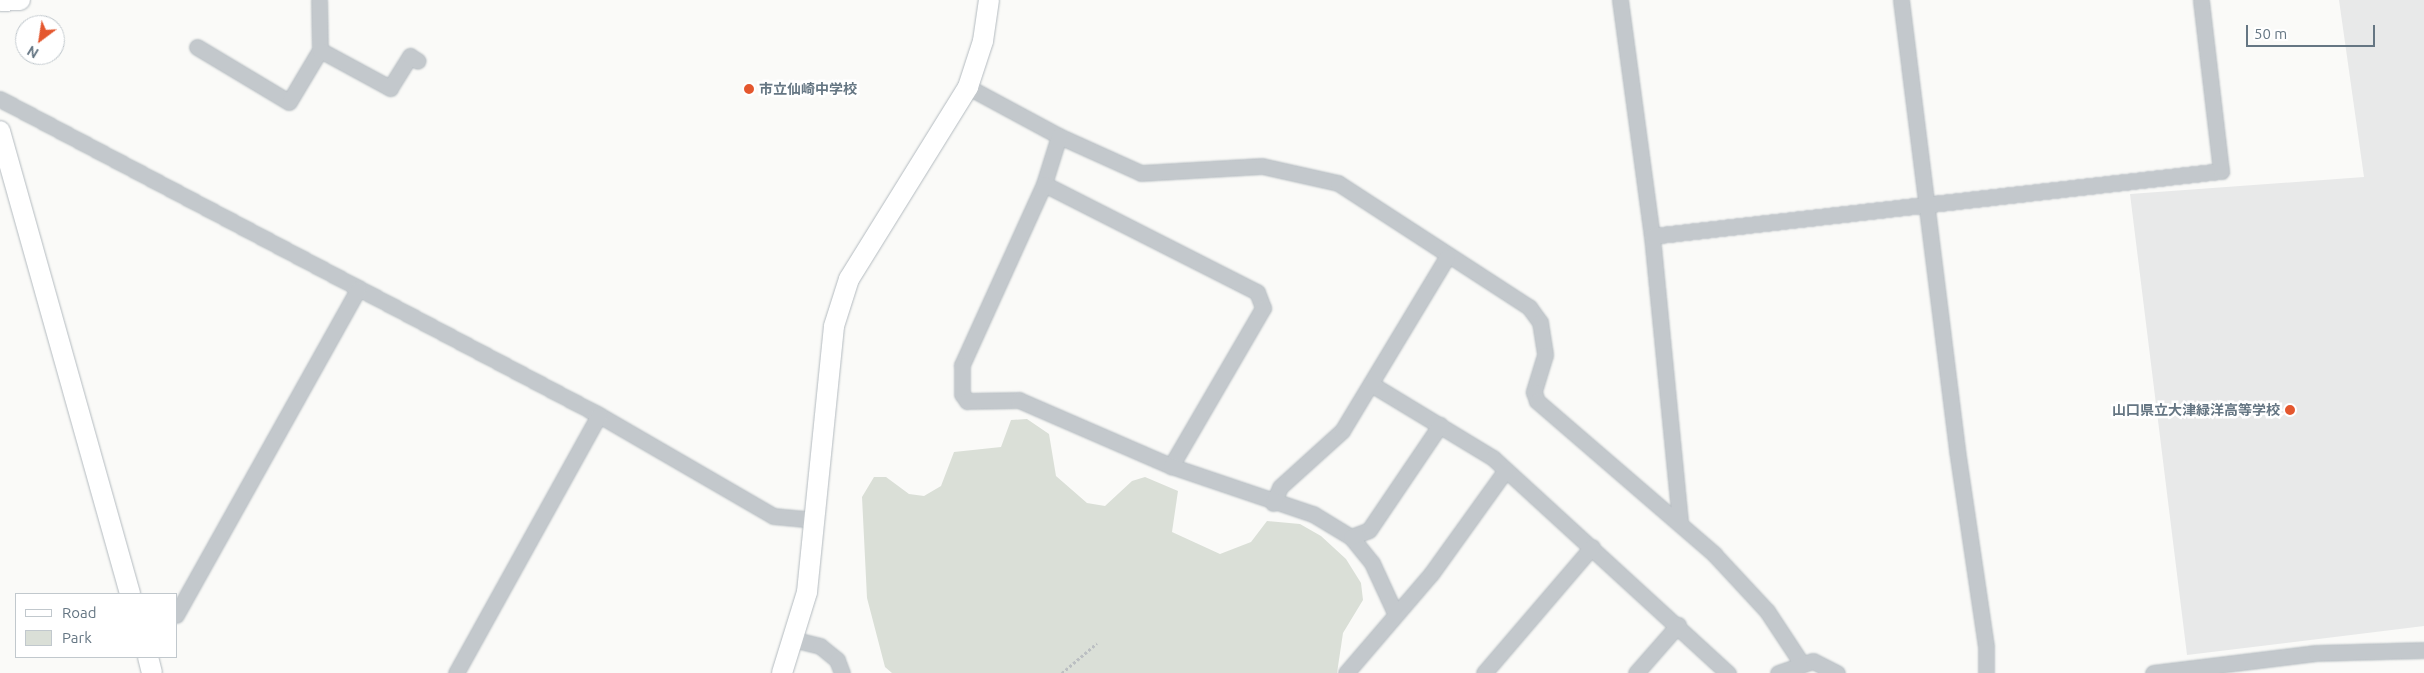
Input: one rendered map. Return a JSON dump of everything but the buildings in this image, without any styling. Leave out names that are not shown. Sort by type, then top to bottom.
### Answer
[{"type":"street","points":[[0,2],[20,0]]},
{"type":"street","points":[[197,47],[289,102],[320,50],[319,0]]},
{"type":"street","points":[[782,673],[796,640],[816,520],[834,326],[849,279],[968,87],[983,41],[989,0]]},
{"type":"street","points":[[1620,0],[1652,236],[1680,524]]},
{"type":"street","points":[[1901,0],[1986,647],[1986,673]]},
{"type":"street","points":[[1652,236],[2221,170],[2201,0]]},
{"type":"street","points":[[320,50],[390,88],[410,56],[418,61]]},
{"type":"street","points":[[968,87],[1059,136],[1142,173],[1262,166],[1338,183],[1447,257],[1537,314],[1546,355],[1534,392],[1537,401],[1680,524],[1767,611],[1802,664]]},
{"type":"street","points":[[0,99],[599,415],[774,516],[816,520]]},
{"type":"street","points":[[0,131],[130,593]]},
{"type":"street","points":[[1059,136],[1044,184],[962,365],[962,394],[967,401],[1019,400],[1170,466],[1273,503],[1313,514],[1351,537],[1372,563],[1395,613]]},
{"type":"street","points":[[1044,184],[1257,292],[1263,308],[1170,466]]},
{"type":"street","points":[[1273,503],[1280,487],[1342,431],[1447,257]]},
{"type":"street","points":[[178,610],[358,289]]},
{"type":"street","points":[[1371,384],[1493,458],[1728,673]]},
{"type":"street","points":[[456,673],[599,415]]},
{"type":"street","points":[[1351,537],[1369,530],[1440,425]]},
{"type":"street","points":[[1346,673],[1395,613],[1431,574],[1505,471]]},
{"type":"street","points":[[1484,673],[1592,547]]},
{"type":"street","points":[[1636,673],[1678,626]]},
{"type":"street","points":[[796,640],[820,646],[836,660],[842,673]]},
{"type":"street","points":[[2153,673],[2316,653],[2424,650]]},
{"type":"street","points":[[1778,673],[1802,664],[1820,661],[1837,673]]},
{"type":"path","points":[[1062,673],[1097,643]]},
{"type":"shaded area","name":"山口県立大津緑洋高等学校","points":[[2339,0],[2424,0],[2424,626],[2187,655],[2130,194],[2364,177]]},
{"type":"green space","points":[[1027,419],[1049,434],[1056,476],[1087,503],[1105,506],[1132,481],[1145,477],[1178,491],[1172,532],[1220,554],[1251,542],[1267,521],[1300,524],[1321,536],[1346,559],[1361,583],[1363,600],[1343,633],[1337,673],[892,673],[885,667],[867,598],[862,497],[874,477],[886,477],[909,494],[924,496],[941,486],[954,452],[1001,447],[1011,420]]},
{"type":"place","name":"市立仙崎中学校","points":[[749,89]]},
{"type":"place","name":"山口県立大津緑洋高等学校","points":[[2290,410]]}]
